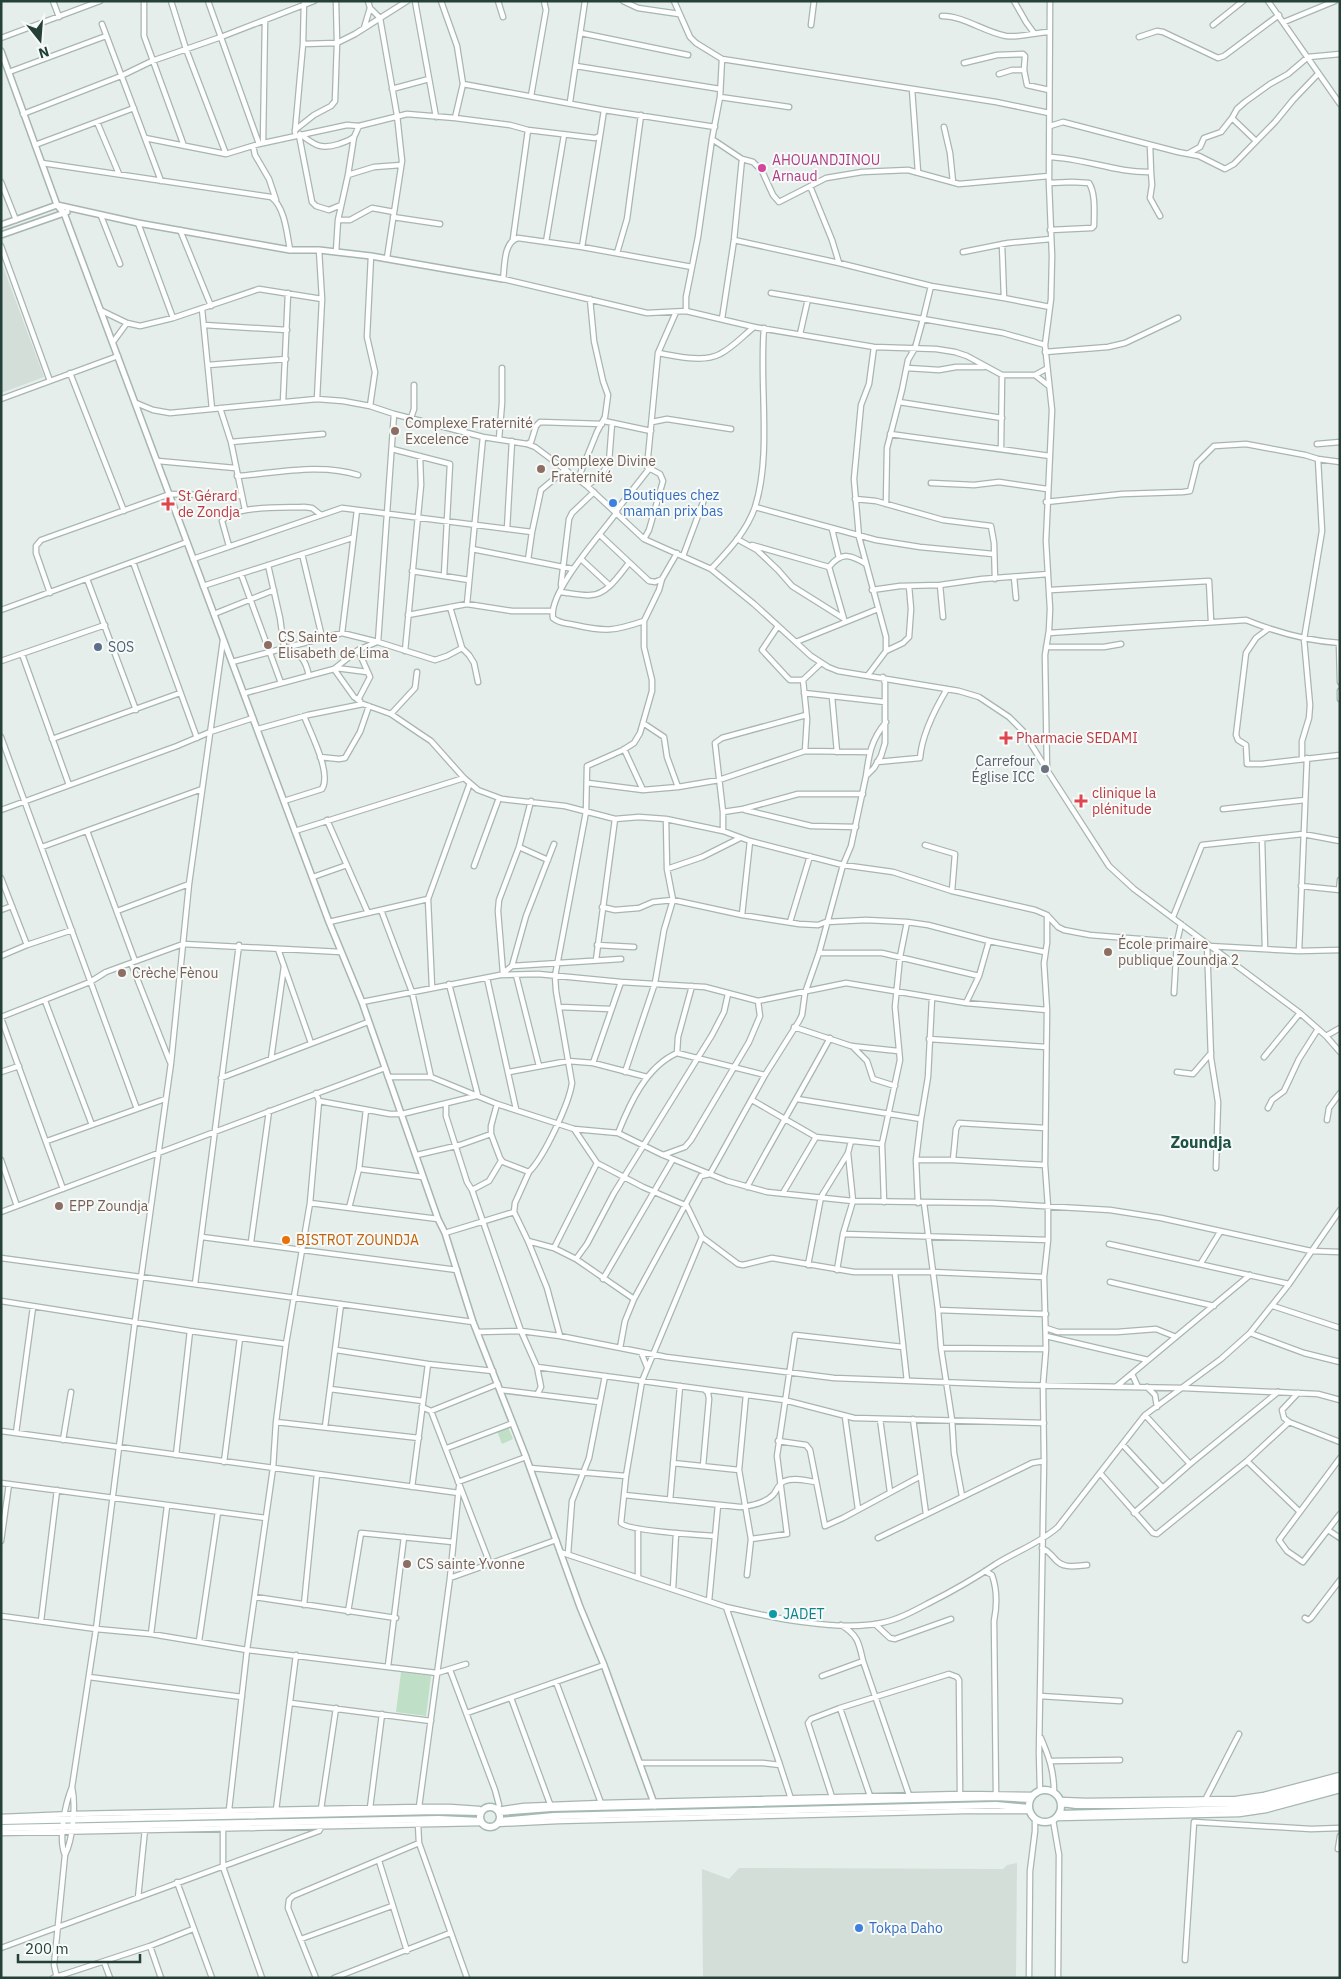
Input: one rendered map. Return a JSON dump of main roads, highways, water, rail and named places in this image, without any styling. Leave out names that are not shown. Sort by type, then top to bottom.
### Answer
[{"type":"main road","points":[[1031,1797],[1029,1810],[1035,1819],[1044,1822],[1057,1817],[1203,1807],[1252,1801],[1340,1779]]},
{"type":"main road","points":[[1,1828],[68,1822],[482,1811],[489,1807],[498,1811],[654,1804],[1031,1797],[1040,1790],[1054,1792],[1061,1802],[1076,1805],[1254,1808],[1340,1786]]},
{"type":"main road","points":[[1057,1817],[1061,1802]]},
{"type":"main road","points":[[1,1821],[440,1819],[481,1822],[490,1827],[498,1822],[554,1816],[996,1806],[1029,1810]]},
{"type":"main road","points":[[481,1822],[482,1811]]},
{"type":"main road","points":[[498,1811],[498,1822]]},
{"type":"place","name":"AHOUANDJINOU Arnaud","points":[[762,168]]},
{"type":"place","name":"Complexe Fraternité Excelence","points":[[395,431]]},
{"type":"place","name":"Complexe Divine Fraternité","points":[[541,469]]},
{"type":"place","name":"Boutiques chez maman prix bas","points":[[613,503]]},
{"type":"place","name":"St Gérard de Zondja","points":[[168,504]]},
{"type":"place","name":"CS Sainte Elisabeth de Lima","points":[[268,645]]},
{"type":"place","name":"SOS","points":[[98,647]]},
{"type":"place","name":"Pharmacie SEDAMI","points":[[1006,738]]},
{"type":"place","name":"Carrefour Église ICC","points":[[1045,769]]},
{"type":"place","name":"clinique la plénitude","points":[[1081,801]]},
{"type":"place","name":"École primaire publique Zoundja 2","points":[[1108,952]]},
{"type":"place","name":"Crèche Fènou","points":[[122,973]]},
{"type":"place","name":"EPP Zoundja","points":[[59,1206]]},
{"type":"place","name":"BISTROT ZOUNDJA","points":[[286,1240]]},
{"type":"place","name":"CS sainte Yvonne","points":[[407,1564]]},
{"type":"place","name":"JADET","points":[[773,1614]]},
{"type":"place","name":"Tokpa Daho","points":[[859,1928]]},
{"type":"district","name":"Zoundja","points":[[1201,1142]]}]
